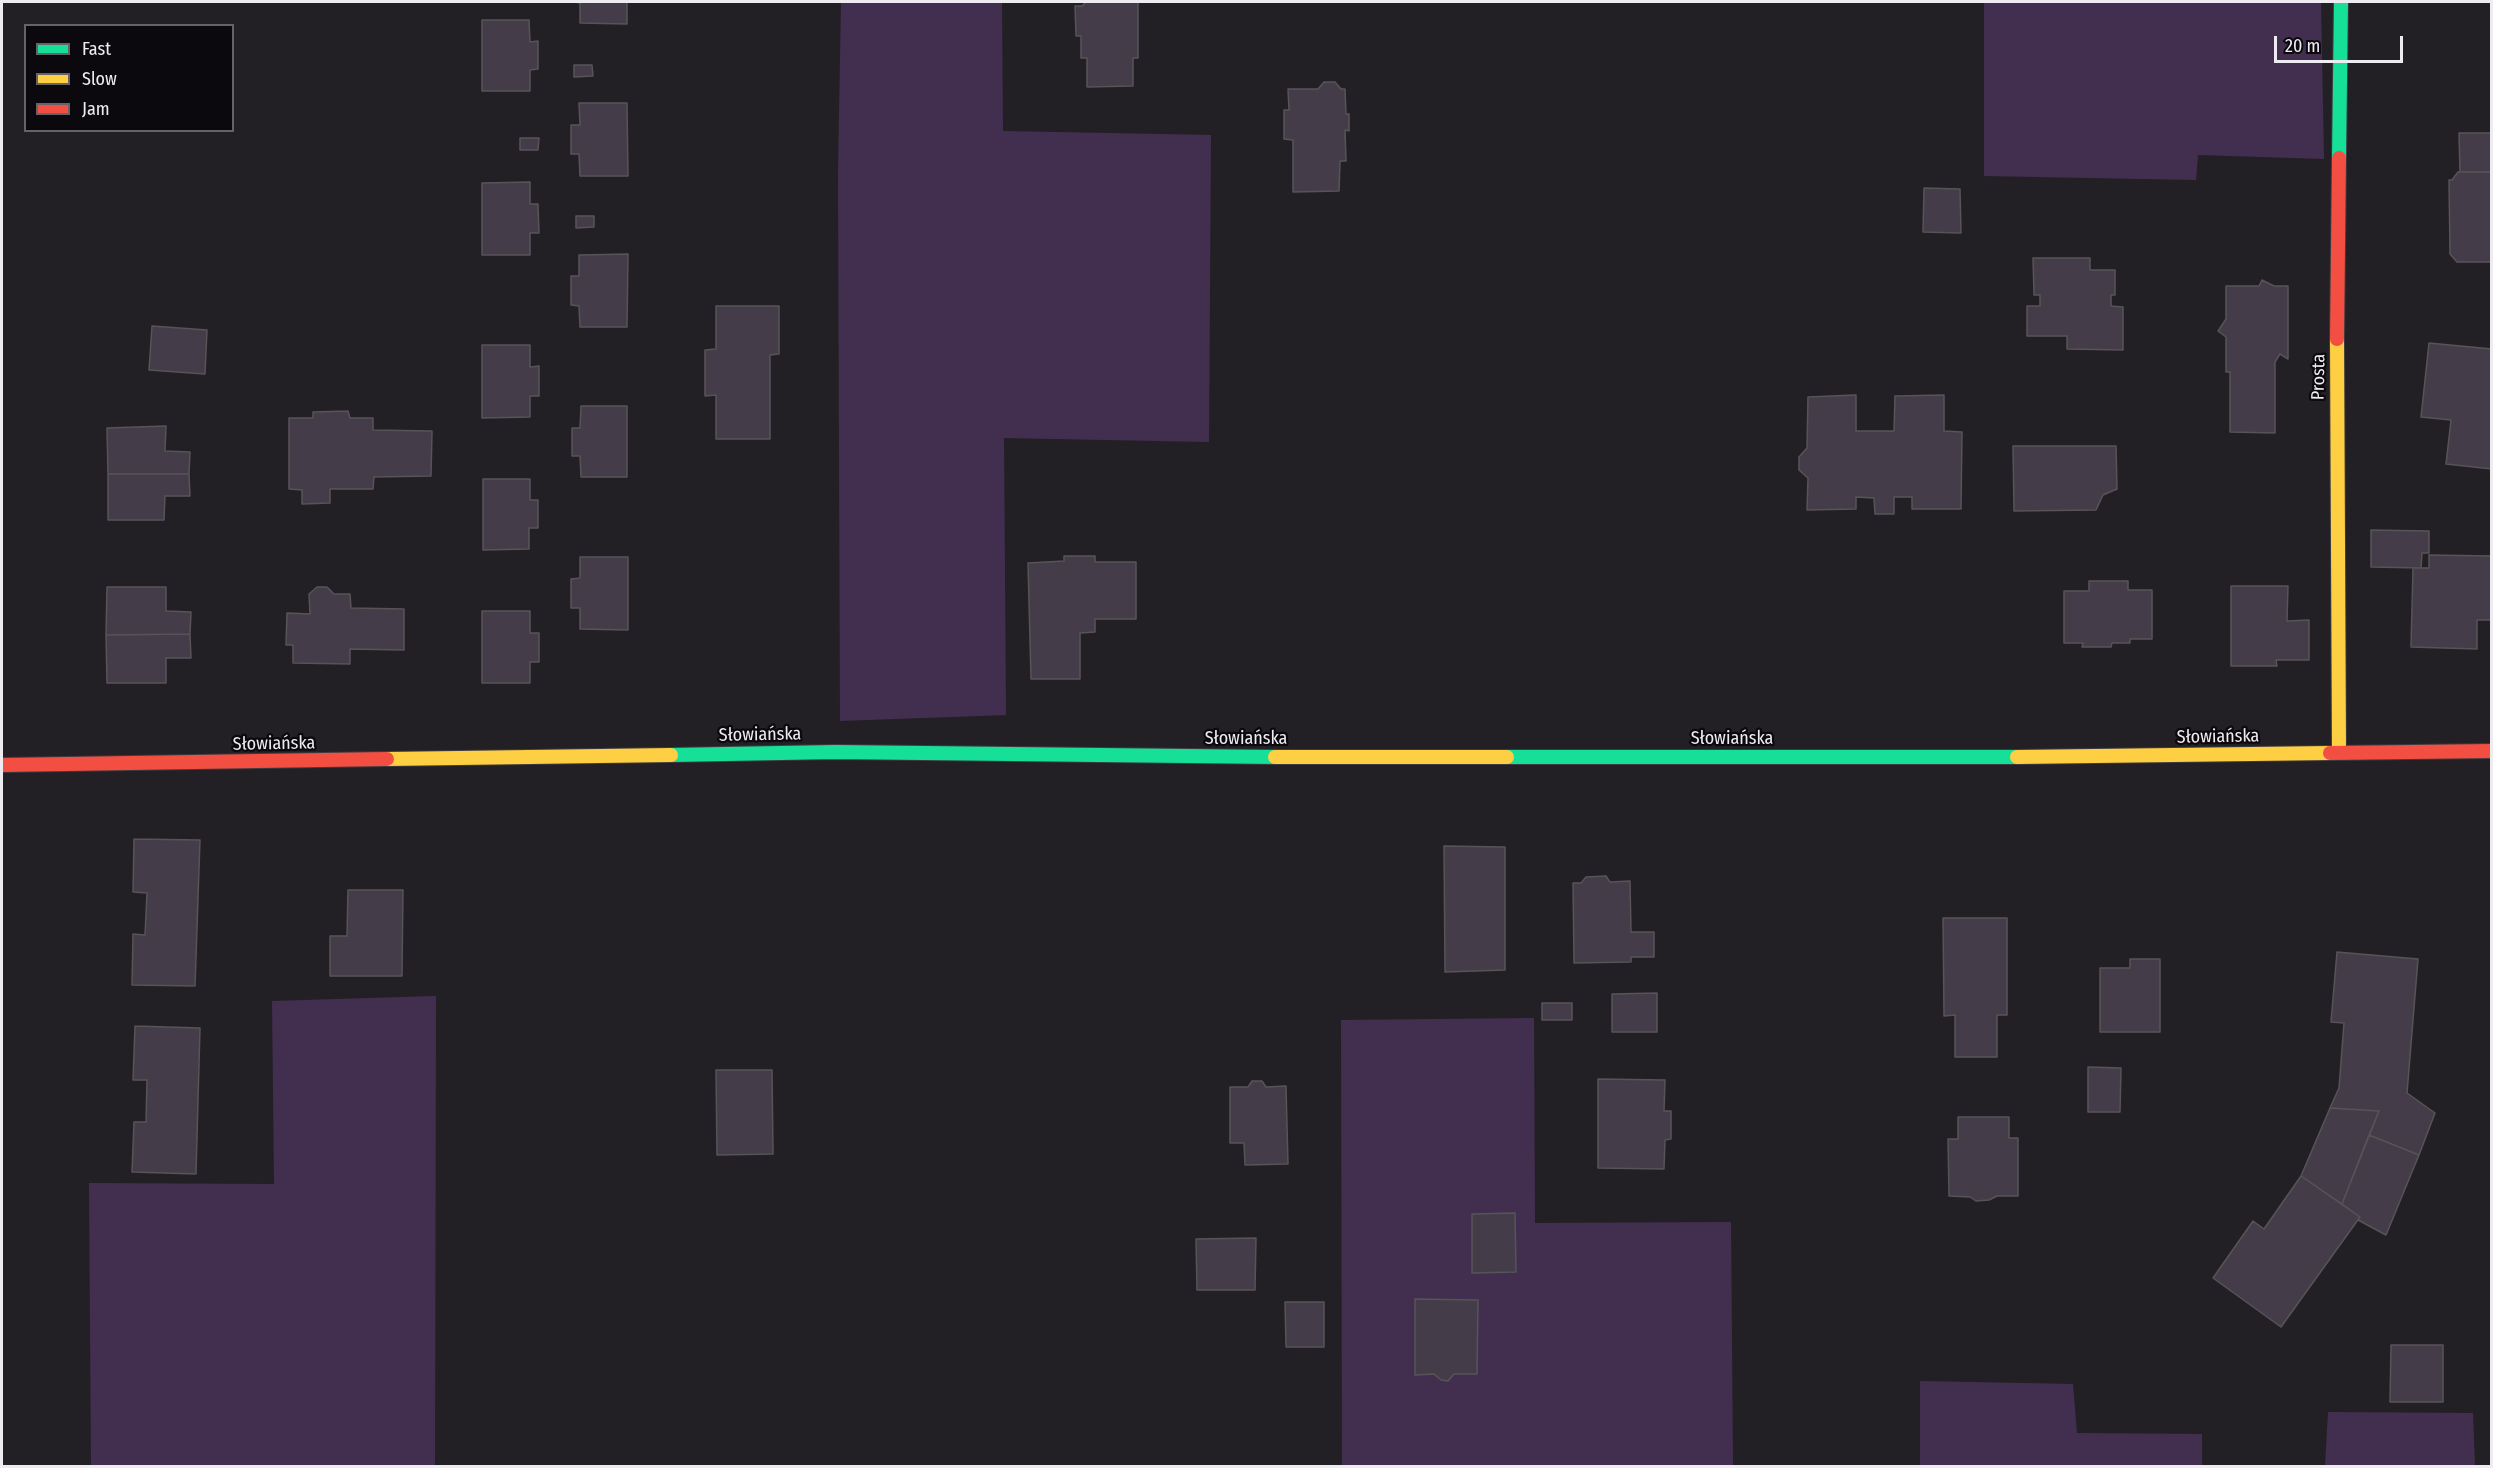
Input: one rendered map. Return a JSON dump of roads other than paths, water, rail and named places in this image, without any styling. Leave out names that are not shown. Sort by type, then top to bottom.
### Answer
[{"type":"street","name":"Prosta","points":[[2339,752],[2336,441],[2341,2]]},
{"type":"street","name":"Słowiańska","points":[[2,765],[835,752],[1194,757],[1916,758],[2492,751]]}]
